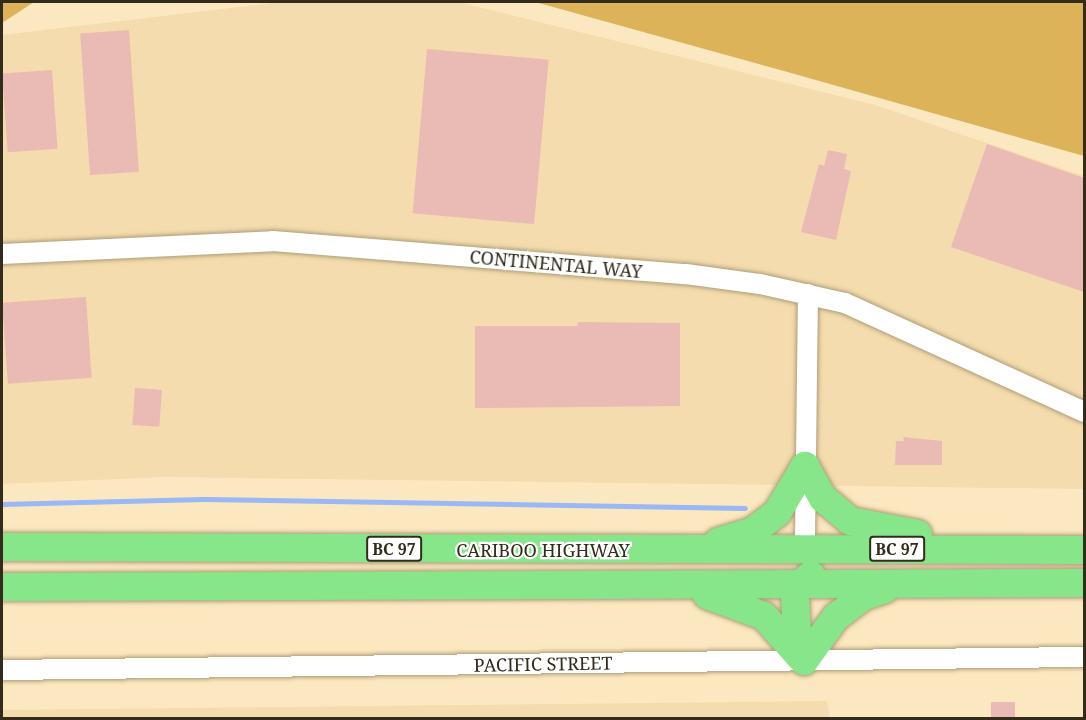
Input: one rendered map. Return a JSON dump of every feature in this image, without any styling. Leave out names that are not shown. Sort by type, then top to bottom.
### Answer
[{"type":"highway","points":[[687,551],[738,537],[766,523],[777,513],[804,466],[824,498],[850,521],[993,548]]},
{"type":"highway","name":"CARIBOO HIGHWAY","points":[[2,547],[687,551],[993,548],[1084,550]]},
{"type":"highway","points":[[2,565],[100,547]]},
{"type":"highway","points":[[499,587],[523,574],[542,571],[768,567],[795,558],[801,549]]},
{"type":"highway","points":[[804,661],[797,634],[798,586],[821,570],[843,567],[1084,563]]},
{"type":"highway","name":"CARIBOO HIGHWAY","points":[[2,587],[798,586],[1084,583]]},
{"type":"highway","points":[[804,661],[836,617],[864,596],[896,585]]},
{"type":"highway","points":[[681,586],[764,616],[804,661]]},
{"type":"street","name":"CONTINENTAL WAY","points":[[2,254],[273,241],[686,274],[808,294],[845,303],[917,332],[1084,412]]},
{"type":"street","points":[[801,549],[805,538],[804,466],[808,294]]},
{"type":"street","name":"PACIFIC STREET","points":[[2,670],[1084,657]]},
{"type":"shaded area","points":[[2,2],[34,2],[2,23]]},
{"type":"shaded area","points":[[281,2],[458,2],[875,105],[1084,176],[1084,489],[165,477],[2,484],[2,35]]},
{"type":"shaded area","points":[[535,2],[1084,2],[1084,156],[784,71]]},
{"type":"shaded area","points":[[827,701],[830,718],[2,718],[2,710]]},
{"type":"building","points":[[129,30],[139,172],[90,175],[80,33]]},
{"type":"building","points":[[427,49],[549,60],[534,224],[413,213]]},
{"type":"building","points":[[52,70],[58,149],[8,152],[2,73]]},
{"type":"building","points":[[987,144],[1084,178],[1084,292],[951,247]]},
{"type":"building","points":[[828,150],[847,154],[844,169],[851,171],[836,240],[801,232],[819,164],[824,166]]},
{"type":"building","points":[[86,297],[92,378],[8,384],[2,303]]},
{"type":"building","points":[[578,322],[680,323],[680,406],[475,408],[475,326],[577,326]]},
{"type":"building","points":[[135,388],[162,390],[159,427],[132,425]]},
{"type":"building","points":[[903,437],[942,441],[942,465],[895,465],[896,441],[904,441]]},
{"type":"building","points":[[991,702],[1015,702],[1015,718],[991,718]]},
{"type":"waterway","points":[[2,504],[203,499],[745,508]]}]
